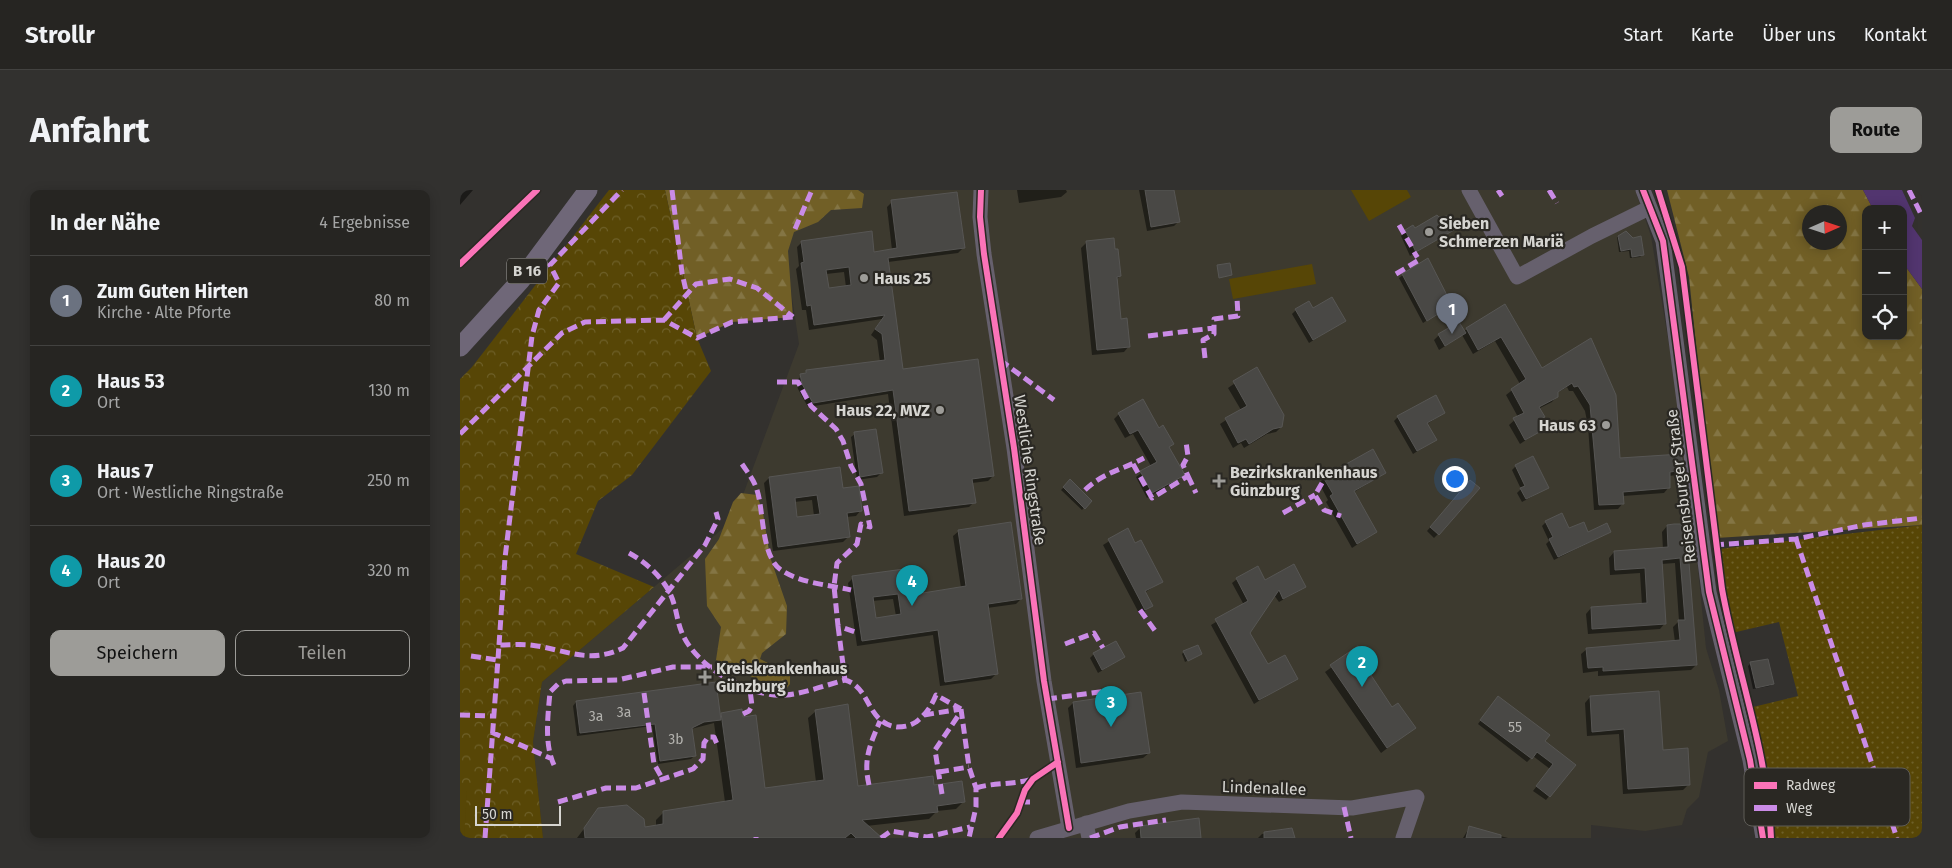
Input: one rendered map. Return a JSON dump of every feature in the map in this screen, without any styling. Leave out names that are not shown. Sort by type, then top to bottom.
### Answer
[{"type":"main road","name":"B 16","points":[[460,347],[521,280],[588,190]]},
{"type":"street","name":"Westliche Ringstraße","points":[[981,190],[980,217],[984,254],[1014,448],[1044,681],[1069,828]]},
{"type":"street","points":[[1469,190],[1517,277],[1592,236],[1650,208]]},
{"type":"street","name":"Reisensburger Straße","points":[[1643,190],[1663,241],[1708,592],[1751,768]]},
{"type":"street","name":"Lindenallee","points":[[1037,838],[1129,810],[1182,802],[1352,808],[1417,797],[1403,838]]},
{"type":"street","points":[[1086,823],[1089,838]]},
{"type":"shaded area","name":"Bezirkskrankenhaus Günzburg","points":[[776,190],[1635,190],[1651,236],[1685,442],[1706,648],[1719,690],[1728,741],[1708,752],[1699,797],[1687,809],[1682,825],[1645,831],[1591,825],[1591,838],[543,838],[533,742],[542,682],[734,519],[799,344]]},
{"type":"shaded area","points":[[1863,190],[1902,190],[1915,218],[1912,226],[1922,240],[1922,289],[1907,268],[1907,205],[1871,205]]},
{"type":"green space","points":[[609,190],[665,190],[697,338],[711,371],[632,475],[598,501],[576,554],[654,587],[542,682],[533,742],[543,838],[460,838],[460,379],[472,367]]},
{"type":"green space","points":[[665,190],[858,190],[864,194],[862,208],[831,210],[818,222],[794,232],[788,251],[793,317],[732,322],[697,338]]},
{"type":"green space","points":[[1351,190],[1407,190],[1411,197],[1369,221]]},
{"type":"green space","points":[[1667,190],[1863,190],[1871,205],[1862,205],[1862,340],[1907,340],[1907,268],[1922,289],[1922,525],[1716,538],[1689,277]]},
{"type":"green space","points":[[1312,264],[1316,284],[1233,299],[1229,279]]},
{"type":"green space","points":[[741,493],[757,495],[763,513],[770,557],[787,606],[786,634],[762,653],[760,659],[790,674],[790,684],[784,692],[716,660],[721,627],[707,606],[705,559],[719,539],[733,502]]},
{"type":"green space","points":[[1922,525],[1922,838],[1775,838],[1775,826],[1910,826],[1910,768],[1767,768],[1753,707],[1798,696],[1779,622],[1732,633],[1719,549]]},
{"type":"green space","points":[[460,791],[467,791],[464,838],[460,838]]},
{"type":"building","points":[[1145,190],[1174,190],[1180,222],[1151,227]]},
{"type":"building","points":[[957,192],[965,248],[888,258],[903,369],[978,359],[994,476],[972,479],[976,503],[909,511],[893,390],[813,403],[802,384],[800,374],[806,373],[806,370],[885,360],[882,334],[875,329],[885,315],[814,325],[811,305],[807,306],[801,263],[804,262],[801,241],[872,231],[874,252],[897,248],[891,200]],"holes":[[[849,267],[851,285],[829,288],[826,270]]]},
{"type":"building","name":"Sieben Schmerzen Mariä","points":[[1437,215],[1439,217],[1448,216],[1452,220],[1454,230],[1416,252],[1405,230],[1413,225],[1415,228]]},
{"type":"building","points":[[1626,231],[1633,238],[1641,236],[1644,255],[1632,257],[1631,249],[1621,251],[1618,236]]},
{"type":"building","points":[[1114,238],[1115,249],[1118,249],[1121,276],[1117,277],[1121,319],[1127,318],[1130,347],[1097,350],[1086,241]]},
{"type":"building","points":[[1428,258],[1452,305],[1427,321],[1402,274]]},
{"type":"building","points":[[1230,263],[1232,275],[1219,278],[1217,265]]},
{"type":"building","points":[[1332,297],[1346,321],[1313,340],[1295,309],[1309,301],[1313,308]]},
{"type":"building","name":"Haus 63","points":[[1505,304],[1542,368],[1591,338],[1616,395],[1620,458],[1681,454],[1684,470],[1670,472],[1670,488],[1623,492],[1624,504],[1599,505],[1590,405],[1578,386],[1574,387],[1572,383],[1558,392],[1558,397],[1539,407],[1545,417],[1538,420],[1543,430],[1525,440],[1513,418],[1524,413],[1511,389],[1526,379],[1501,337],[1478,350],[1466,328]]},
{"type":"building","points":[[1459,322],[1466,333],[1445,346],[1438,334]]},
{"type":"building","points":[[1257,367],[1284,415],[1282,427],[1273,429],[1249,444],[1246,439],[1238,443],[1225,418],[1247,406],[1233,381]]},
{"type":"building","points":[[1436,395],[1445,413],[1427,423],[1437,440],[1417,451],[1397,416]]},
{"type":"building","points":[[1143,399],[1159,428],[1163,425],[1174,444],[1169,447],[1185,475],[1152,493],[1140,471],[1157,462],[1138,430],[1130,434],[1118,413]]},
{"type":"building","points":[[876,429],[883,473],[860,477],[854,432]]},
{"type":"building","points":[[1373,449],[1386,473],[1354,491],[1377,532],[1357,544],[1330,496],[1333,494],[1323,477]]},
{"type":"building","points":[[1533,456],[1549,488],[1526,499],[1520,488],[1525,486],[1515,465]]},
{"type":"building","points":[[840,467],[843,488],[859,486],[862,511],[847,513],[850,537],[778,547],[769,477]],"holes":[[[817,495],[820,514],[797,517],[795,498]]]},
{"type":"building","points":[[1070,479],[1092,501],[1085,509],[1063,487]]},
{"type":"building","points":[[1470,480],[1480,488],[1439,535],[1430,527]]},
{"type":"building","points":[[1562,513],[1569,528],[1584,522],[1588,532],[1607,523],[1611,532],[1558,557],[1549,539],[1553,537],[1545,521]]},
{"type":"building","points":[[1011,522],[1022,599],[988,604],[998,674],[945,682],[938,630],[862,641],[852,576],[919,567],[923,593],[966,586],[958,530]],"holes":[[[898,594],[901,614],[876,618],[873,597]]]},
{"type":"building","points":[[1686,524],[1697,665],[1603,671],[1603,667],[1588,668],[1586,648],[1680,640],[1678,620],[1685,620],[1680,558],[1662,560],[1666,624],[1592,629],[1591,607],[1647,603],[1645,568],[1615,570],[1614,551],[1668,547],[1667,525]]},
{"type":"building","points":[[1128,528],[1135,543],[1141,540],[1163,582],[1145,591],[1153,606],[1145,610],[1108,539]]},
{"type":"building","points":[[1294,564],[1306,587],[1283,599],[1279,590],[1250,633],[1268,664],[1285,655],[1298,679],[1259,700],[1215,619],[1248,601],[1236,578],[1258,566],[1265,580]]},
{"type":"building","points":[[1116,641],[1125,657],[1102,670],[1093,653]]},
{"type":"building","points":[[1198,645],[1202,654],[1188,661],[1183,651]]},
{"type":"building","points":[[1358,646],[1374,669],[1369,672],[1392,707],[1398,703],[1416,728],[1387,748],[1330,665]]},
{"type":"building","points":[[1768,659],[1774,684],[1756,688],[1750,662]]},
{"type":"building","points":[[716,682],[721,720],[704,722],[692,728],[696,756],[660,761],[655,724],[580,733],[576,701]]},
{"type":"building","points":[[1659,691],[1663,750],[1688,748],[1690,785],[1628,789],[1624,729],[1592,732],[1590,696]]},
{"type":"building","points":[[1141,692],[1150,753],[1081,763],[1073,702]]},
{"type":"building","points":[[1498,696],[1550,735],[1545,741],[1576,765],[1550,797],[1536,786],[1553,764],[1537,752],[1532,759],[1480,720]]},
{"type":"building","points":[[848,704],[858,786],[933,776],[934,785],[962,781],[965,802],[937,806],[938,812],[862,820],[882,838],[856,838],[851,833],[845,838],[585,838],[584,828],[598,808],[627,805],[644,819],[645,827],[663,824],[663,811],[733,800],[721,713],[742,709],[743,717],[756,715],[765,788],[824,780],[815,710]]},
{"type":"building","points":[[1199,818],[1201,838],[1141,838],[1140,826]]},
{"type":"building","points":[[1469,826],[1501,835],[1501,838],[1466,838]]},
{"type":"building","points":[[1292,828],[1295,838],[1264,838],[1264,832]]},
{"type":"marked path","points":[[499,645],[505,558],[532,336],[539,310],[559,283],[550,265],[622,190]]},
{"type":"marked path","points":[[672,190],[682,273],[687,295]]},
{"type":"marked path","points":[[795,229],[812,190]]},
{"type":"marked path","points":[[1498,190],[1502,196]]},
{"type":"marked path","points":[[1549,190],[1557,203]]},
{"type":"marked path","points":[[1909,190],[1922,216]]},
{"type":"marked path","points":[[1399,225],[1413,249]]},
{"type":"marked path","points":[[1396,274],[1419,260],[1414,252]]},
{"type":"marked path","points":[[664,320],[696,284],[730,279],[757,288],[793,317]]},
{"type":"marked path","points":[[1205,358],[1203,340],[1214,334],[1214,319],[1238,316],[1237,298]]},
{"type":"marked path","points":[[460,434],[562,333],[585,322],[664,320],[697,338],[732,322],[793,317]]},
{"type":"marked path","points":[[1148,336],[1214,328]]},
{"type":"marked path","points":[[1000,360],[1054,400]]},
{"type":"marked path","points":[[777,382],[798,382],[811,406],[836,429],[843,441],[851,466],[861,484],[870,527],[861,524],[857,544],[837,563],[834,586],[838,626],[855,632]]},
{"type":"marked path","points":[[1133,464],[1152,498],[1188,476],[1183,465],[1188,456],[1186,442]]},
{"type":"marked path","points":[[1085,490],[1106,475],[1144,458]]},
{"type":"marked path","points":[[742,464],[753,480],[757,490],[766,544],[770,555],[781,570],[797,578],[851,590]]},
{"type":"marked path","points":[[1188,476],[1196,493]]},
{"type":"marked path","points":[[1322,483],[1315,495],[1324,510],[1341,516]]},
{"type":"marked path","points":[[1283,513],[1315,495]]},
{"type":"marked path","points":[[485,838],[499,645],[530,645],[587,656],[610,653],[623,648],[705,545],[718,519],[716,512]]},
{"type":"marked path","points":[[1714,545],[1796,539],[1864,525],[1922,518]]},
{"type":"marked path","points":[[1796,539],[1873,768]]},
{"type":"marked path","points":[[629,553],[657,574],[667,588],[674,604],[682,633],[689,646],[712,668],[741,686],[772,695],[786,695],[808,691],[845,680],[860,690],[879,719],[897,727],[907,726],[916,722],[928,710],[936,695],[961,709]]},
{"type":"marked path","points":[[1140,610],[1156,632]]},
{"type":"marked path","points":[[838,626],[845,680]]},
{"type":"marked path","points":[[1065,644],[1094,633],[1103,648]]},
{"type":"marked path","points":[[471,656],[497,660]]},
{"type":"marked path","points":[[554,765],[549,748],[548,720],[550,692],[558,684],[566,681],[618,680],[673,667],[712,667]]},
{"type":"marked path","points":[[743,714],[749,711],[752,706],[750,690]]},
{"type":"marked path","points":[[1047,699],[1107,691],[1107,697]]},
{"type":"marked path","points":[[644,693],[654,764],[662,778]]},
{"type":"marked path","points":[[961,709],[969,767],[976,788],[976,807],[969,838]]},
{"type":"marked path","points":[[924,715],[961,709]]},
{"type":"marked path","points":[[460,715],[492,716]]},
{"type":"marked path","points":[[942,794],[935,750],[958,716],[962,715]]},
{"type":"marked path","points":[[869,785],[867,776],[868,752],[880,721]]},
{"type":"marked path","points":[[491,732],[550,758]]},
{"type":"marked path","points":[[558,802],[606,788],[636,788],[693,769],[703,759],[704,743],[708,737],[714,737],[717,744]]},
{"type":"marked path","points":[[939,772],[969,767]]},
{"type":"marked path","points":[[976,788],[1032,779]]},
{"type":"marked path","points":[[1020,802],[1035,802]]},
{"type":"marked path","points":[[1344,807],[1351,838]]},
{"type":"marked path","points":[[1090,838],[1120,827],[1166,820]]},
{"type":"marked path","points":[[1893,826],[1897,838]]},
{"type":"marked path","points":[[881,838],[891,831],[927,837],[970,827]]},
{"type":"cycle path","points":[[460,264],[537,190]]},
{"type":"cycle path","points":[[981,190],[980,217],[984,254],[1014,448],[1044,681],[1069,828]]},
{"type":"cycle path","points":[[1643,190],[1663,241],[1709,592],[1751,768]]},
{"type":"cycle path","points":[[1658,190],[1682,267],[1722,589],[1763,768]]},
{"type":"cycle path","points":[[999,838],[1017,813],[1025,790],[1033,779],[1058,762]]},
{"type":"cycle path","points":[[1761,826],[1763,838]]},
{"type":"cycle path","points":[[1770,826],[1771,838]]},
{"type":"place","name":"Sieben Schmerzen Mariä","points":[[1429,232]]},
{"type":"place","name":"Haus 25","points":[[864,278]]},
{"type":"place","name":"Zum Guten Hirten","points":[[1452,334]]},
{"type":"place","name":"Haus 22, MVZ","points":[[940,410]]},
{"type":"place","name":"Haus 63","points":[[1606,425]]},
{"type":"place","name":"Bezirkskrankenhaus Günzburg","points":[[1219,481]]},
{"type":"place","name":"Haus 20","points":[[912,606]]},
{"type":"place","name":"Kreiskrankenhaus Günzburg","points":[[705,677]]},
{"type":"place","name":"Haus 53","points":[[1362,687]]},
{"type":"place","name":"Haus 7","points":[[1111,727]]}]
